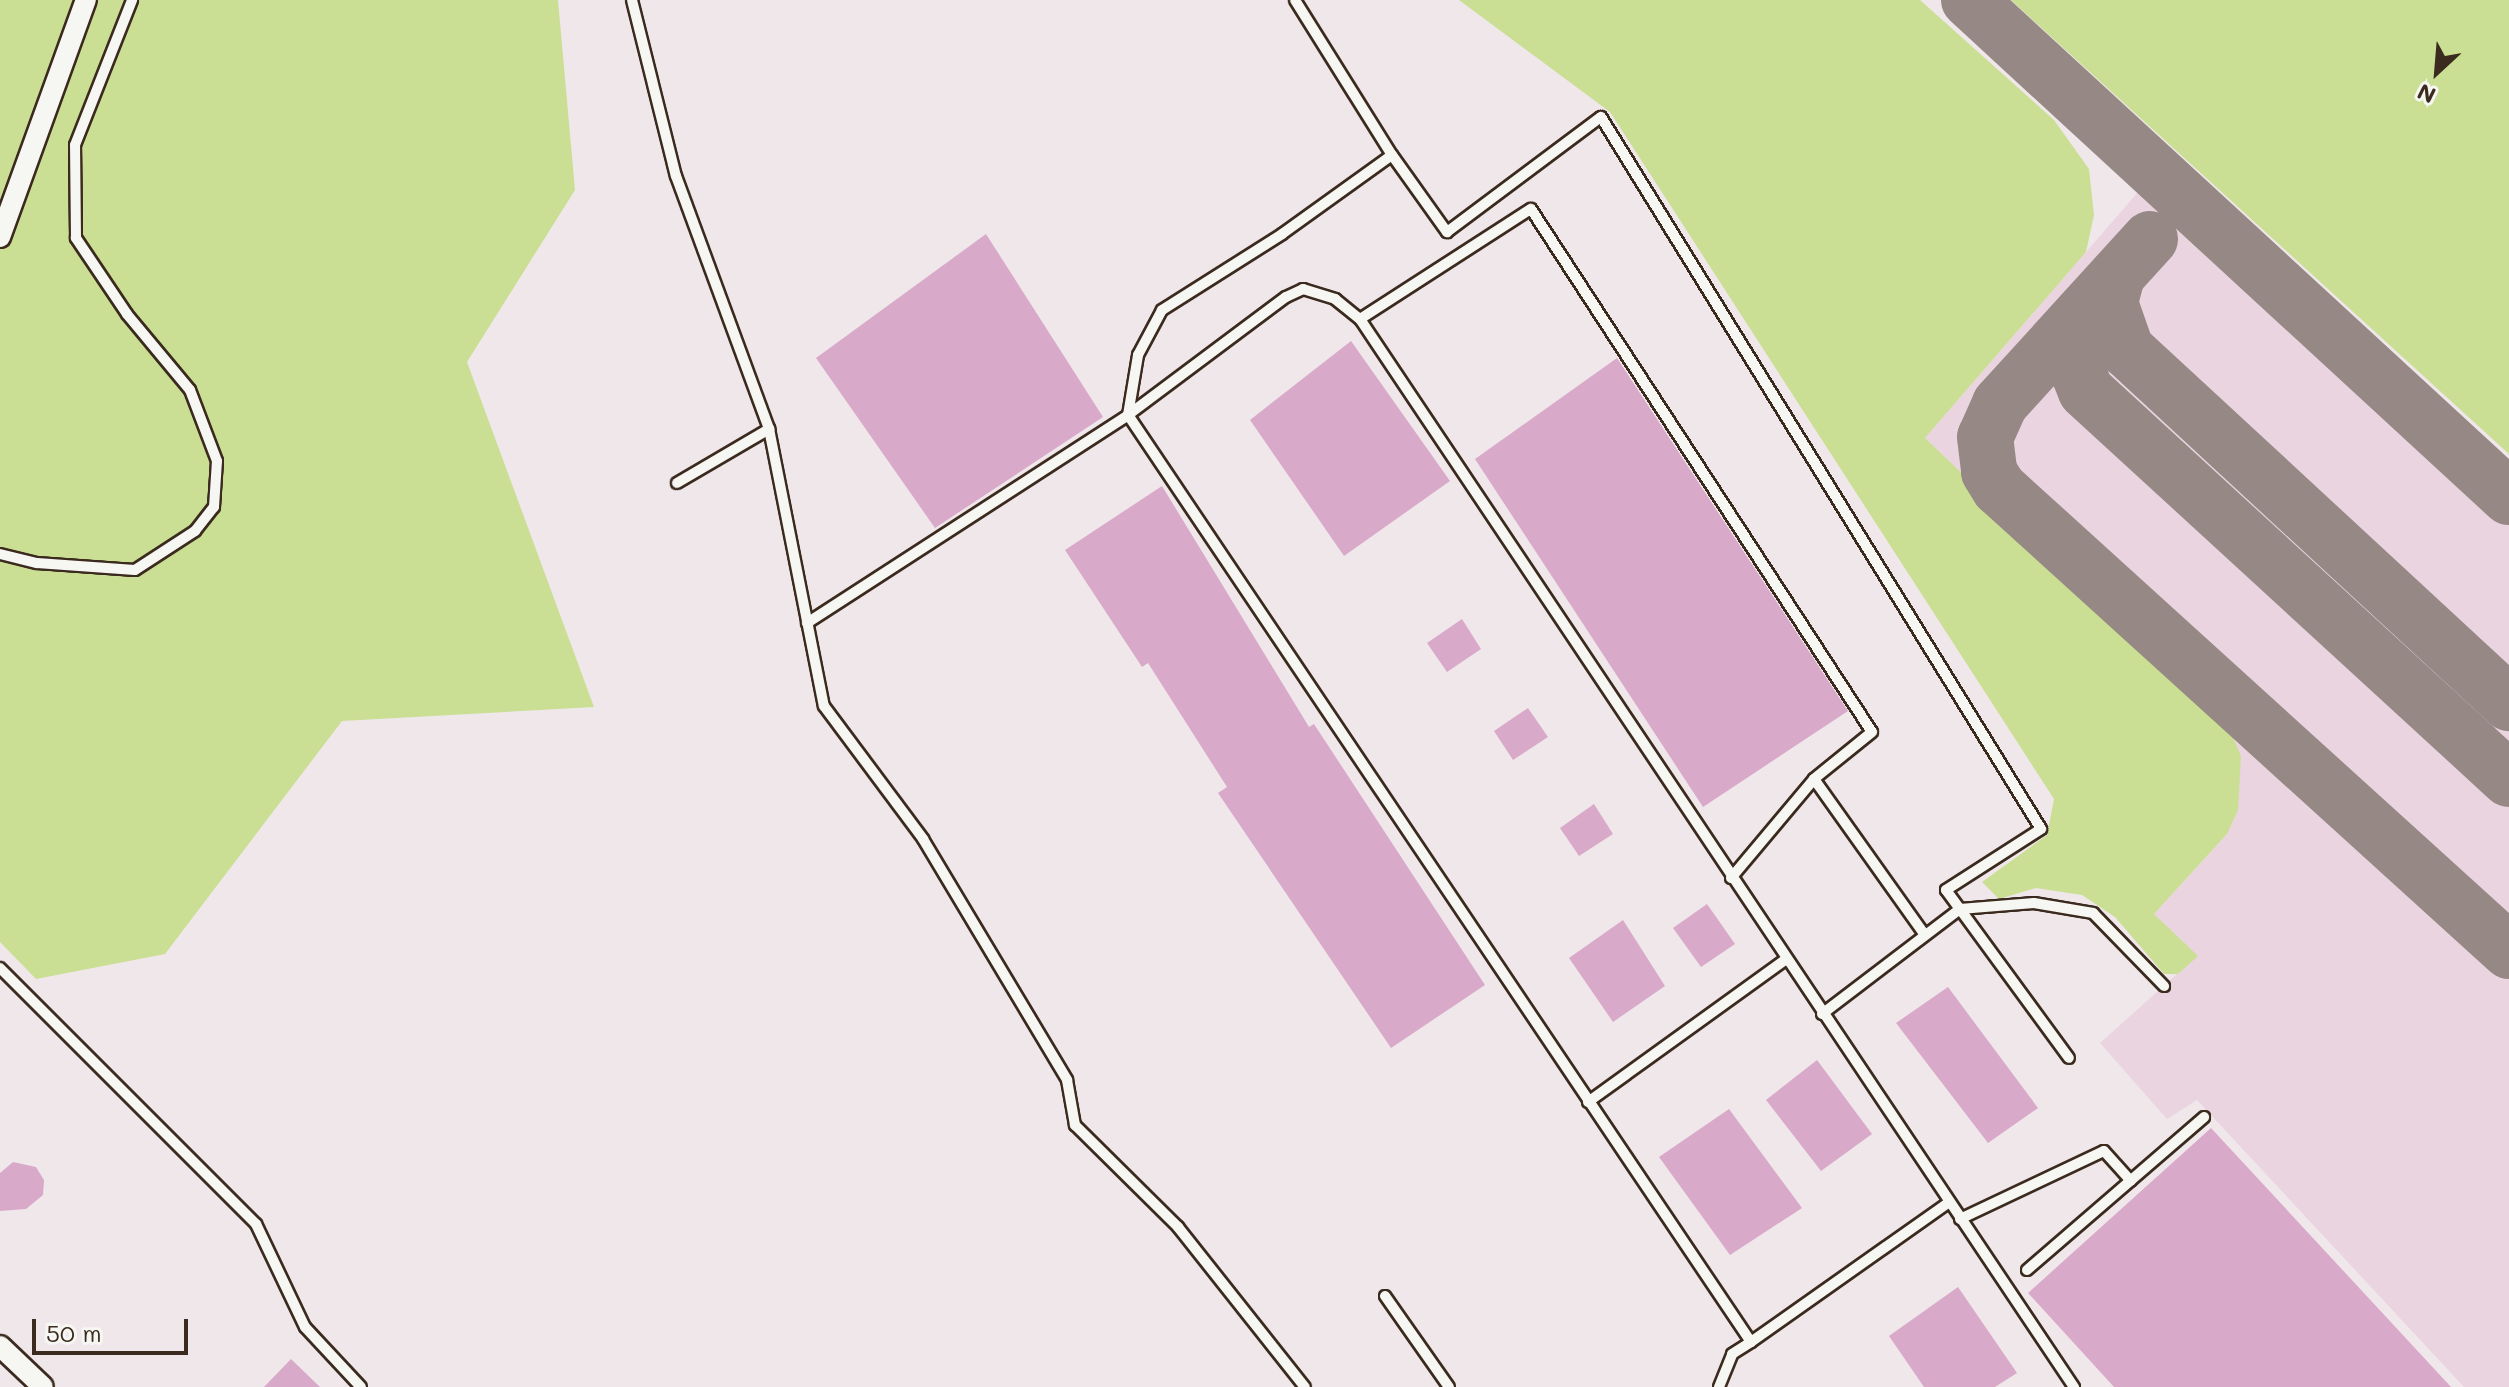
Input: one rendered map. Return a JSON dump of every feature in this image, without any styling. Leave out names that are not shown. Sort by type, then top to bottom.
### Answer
[{"type":"street","points":[[0,237],[86,0]]},
{"type":"street","points":[[0,1346],[43,1387]]},
{"type":"lane","points":[[0,554],[37,563],[135,570],[195,531],[214,507],[217,461],[190,390],[127,314],[76,238],[75,145],[132,0]]},
{"type":"lane","points":[[632,0],[676,176],[769,429],[824,706],[923,839],[1067,1080],[1075,1125],[1178,1227],[1305,1387]]},
{"type":"lane","points":[[1295,0],[1392,155],[1447,232],[1601,117],[2041,829],[1946,890],[2069,1058]]},
{"type":"lane","points":[[1392,155],[1282,234],[1162,310],[1138,355],[1128,415],[1751,1342]]},
{"type":"lane","points":[[1360,319],[1531,209],[1872,732],[1814,779],[1731,878]]},
{"type":"lane","points":[[807,623],[1128,415],[1303,289],[1335,299],[1360,319],[1785,960],[2074,1387]]},
{"type":"lane","points":[[677,483],[769,429]]},
{"type":"lane","points":[[1814,779],[1925,935]]},
{"type":"lane","points":[[1822,1014],[1960,909],[2034,903],[2093,913],[2164,986]]},
{"type":"lane","points":[[1588,1102],[1785,960]]},
{"type":"lane","points":[[0,968],[256,1224],[305,1327],[361,1387]]},
{"type":"lane","points":[[2027,1270],[2204,1117]]},
{"type":"lane","points":[[1960,1219],[2104,1151],[2131,1181]]},
{"type":"lane","points":[[1719,1387],[1732,1354],[1948,1203]]},
{"type":"lane","points":[[1385,1296],[1449,1387]]},
{"type":"shaded area","points":[[2171,154],[2509,466],[2509,1387],[2464,1387],[2197,1100],[2167,1119],[2100,1043],[2197,956],[2154,914],[2227,834],[2229,728],[1925,438]]},
{"type":"green space","points":[[0,0],[558,0],[575,190],[467,362],[594,707],[342,721],[165,954],[36,979],[0,942]]},
{"type":"green space","points":[[1459,0],[1920,0],[2054,120],[2089,169],[2094,215],[2086,252],[1925,438],[2229,728],[2241,756],[2238,810],[2227,834],[2154,914],[2198,956],[2178,974],[2164,974],[2115,917],[2082,895],[2036,888],[1999,899],[1982,882],[2047,835],[2054,799],[1610,112]]},
{"type":"green space","points":[[2011,0],[2509,0],[2509,454]]},
{"type":"building","points":[[986,234],[1103,417],[935,528],[816,358]]},
{"type":"building","points":[[1351,341],[1450,481],[1344,556],[1250,420]]},
{"type":"building","points":[[1617,358],[1848,711],[1703,807],[1475,459]]},
{"type":"building","points":[[1162,486],[1309,727],[1314,724],[1485,985],[1391,1048],[1218,793],[1227,787],[1148,663],[1142,667],[1065,550]]},
{"type":"building","points":[[1462,619],[1481,649],[1447,672],[1427,643]]},
{"type":"building","points":[[1528,708],[1548,737],[1513,760],[1494,731]]},
{"type":"building","points":[[1594,804],[1613,834],[1579,856],[1560,828]]},
{"type":"building","points":[[1707,904],[1735,944],[1701,967],[1673,928]]},
{"type":"building","points":[[1623,920],[1665,986],[1613,1022],[1569,958]]},
{"type":"building","points":[[1948,987],[2038,1108],[1988,1143],[1896,1023]]},
{"type":"building","points":[[1817,1060],[1872,1134],[1821,1171],[1766,1100]]},
{"type":"building","points":[[1729,1109],[1802,1208],[1730,1255],[1659,1157]]},
{"type":"building","points":[[2211,1128],[2451,1387],[2114,1387],[2028,1293]]},
{"type":"building","points":[[13,1162],[36,1167],[44,1180],[43,1195],[26,1209],[0,1211],[0,1173]]},
{"type":"building","points":[[1958,1287],[2017,1373],[1995,1387],[1924,1387],[1889,1336]]},
{"type":"building","points":[[291,1359],[320,1387],[264,1387]]},
{"type":"taxiway","points":[[1969,0],[2509,497]]},
{"type":"taxiway","points":[[2150,239],[2000,404],[1985,437],[1989,472],[1999,488],[2509,951]]},
{"type":"taxiway","points":[[2117,276],[2110,303],[2126,349],[2509,703]]},
{"type":"taxiway","points":[[2082,314],[2070,352],[2086,391],[2509,779]]}]
